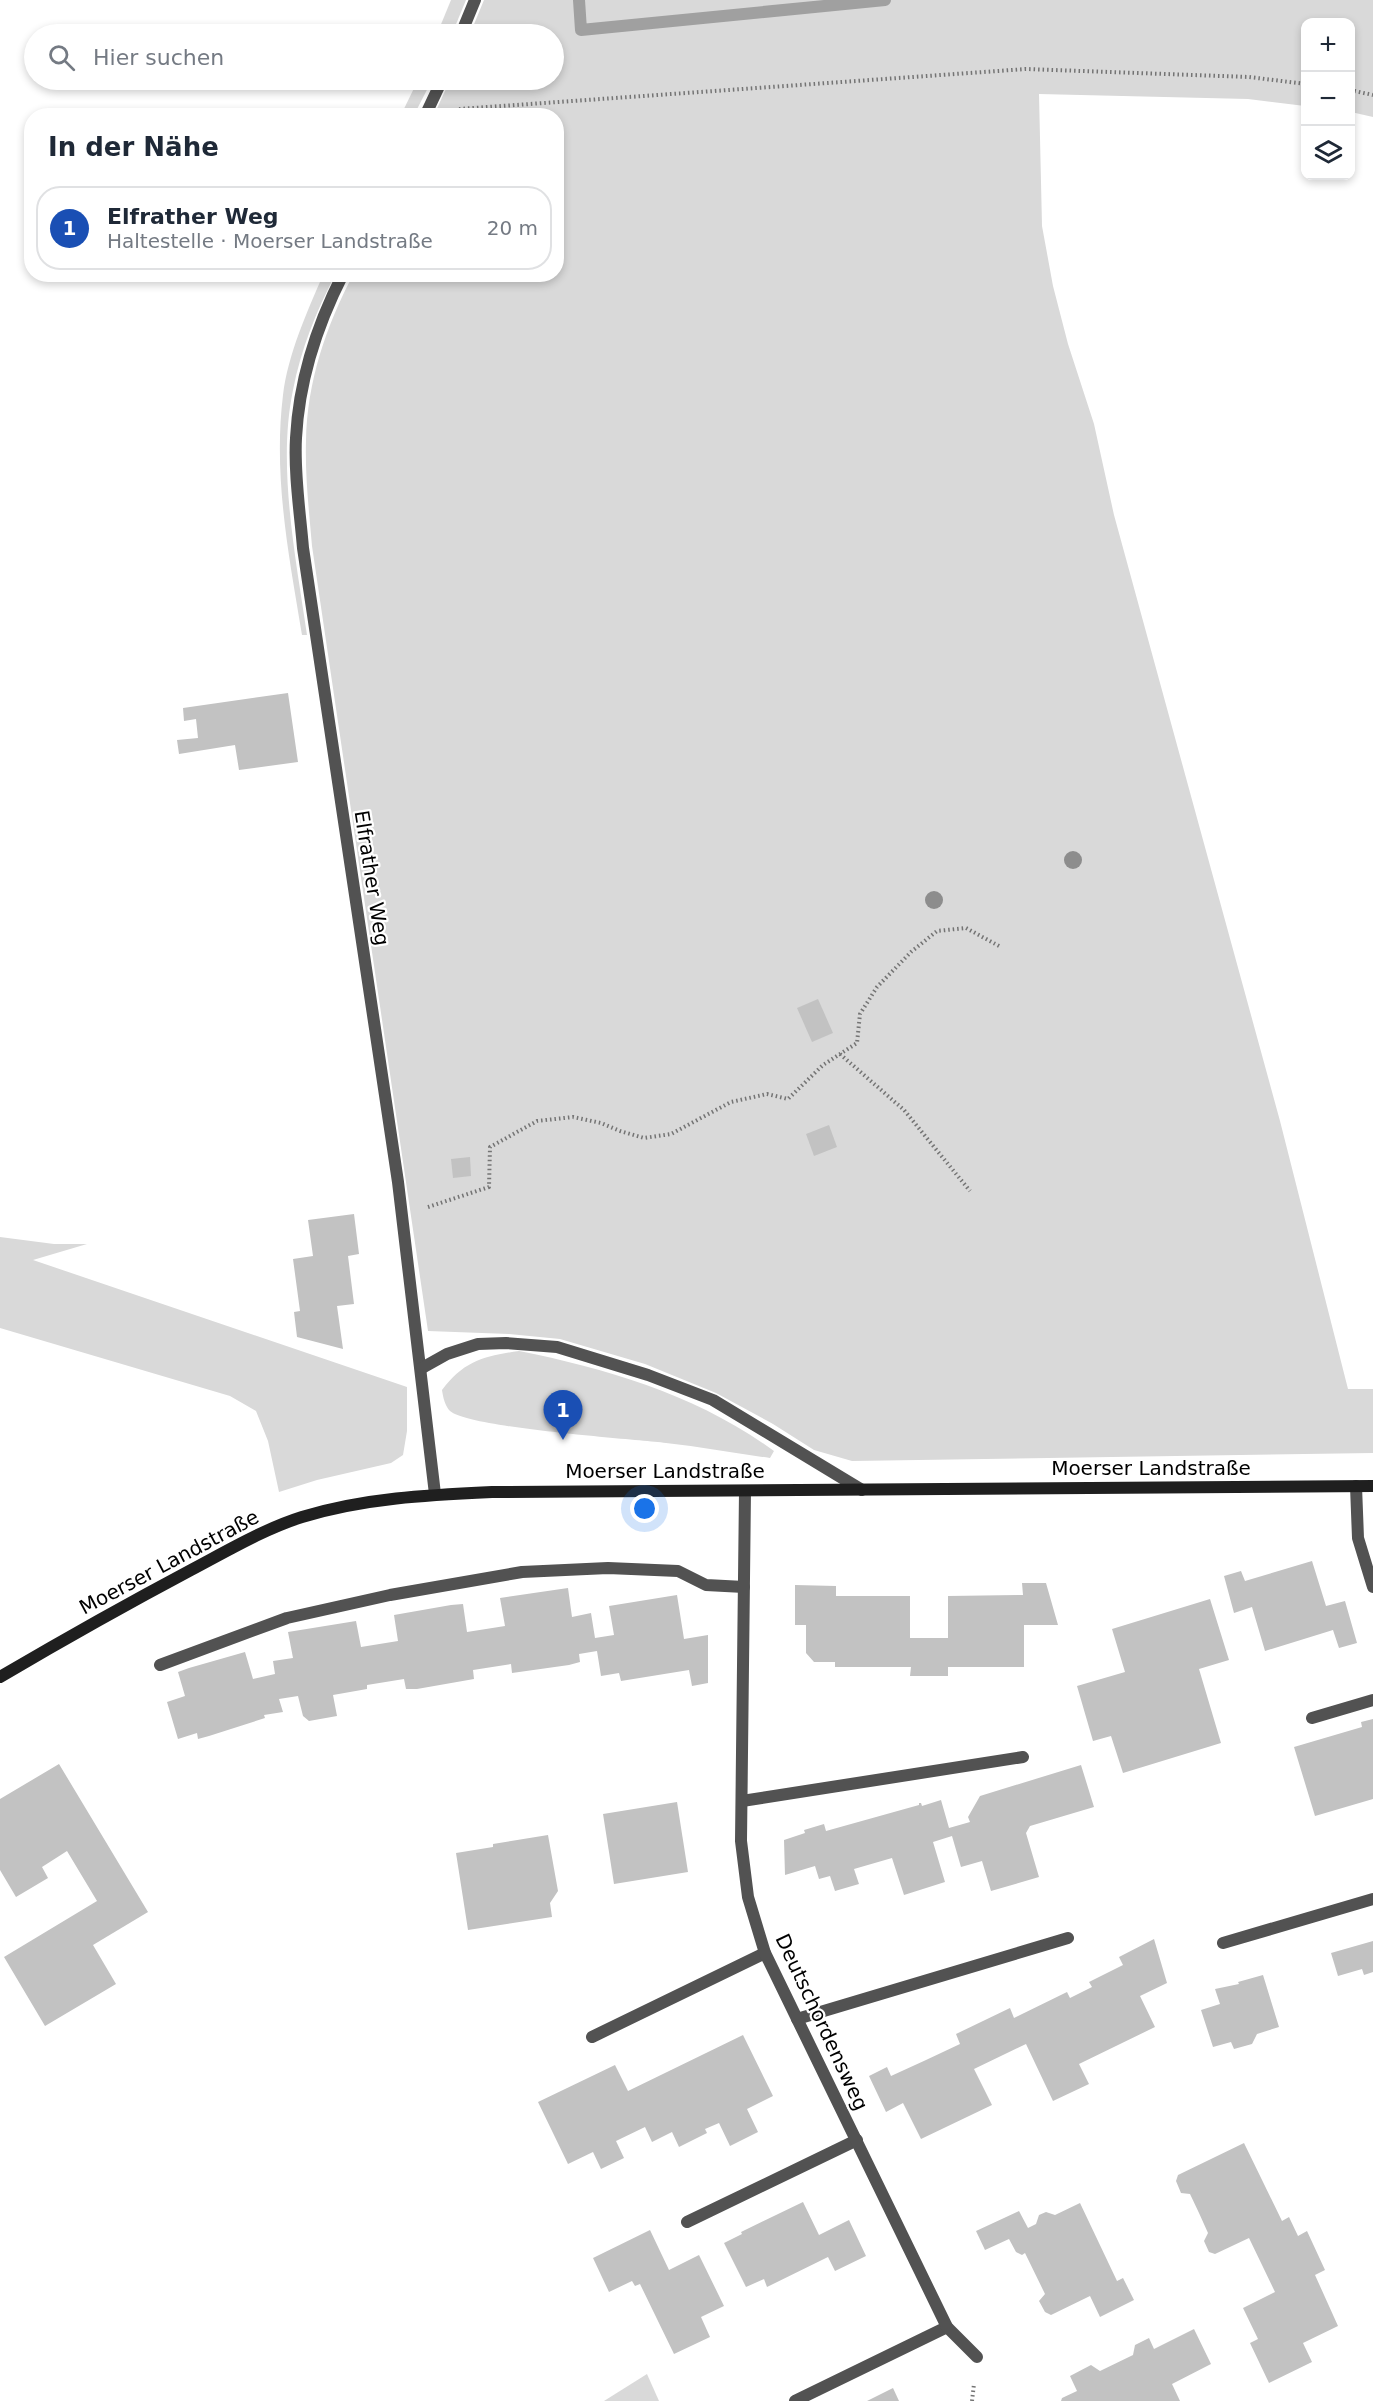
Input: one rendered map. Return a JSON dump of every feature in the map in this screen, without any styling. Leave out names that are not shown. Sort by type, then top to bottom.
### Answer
[{"type":"main road","name":"Moerser Landstraße","points":[[0,1677],[215,1557],[291,1521],[347,1505],[435,1494],[513,1492],[1373,1486]]},
{"type":"street","points":[[465,24],[475,0]]},
{"type":"street","points":[[428,108],[436,90]]},
{"type":"street","name":"Elfrather Weg","points":[[341,282],[312,349],[302,390],[296,438],[298,491],[303,548],[402,1215],[422,1368],[435,1494]]},
{"type":"street","points":[[422,1368],[447,1354],[478,1344],[506,1343],[557,1347],[648,1375],[713,1400],[862,1490]]},
{"type":"street","points":[[1356,1486],[1358,1538],[1373,1587]]},
{"type":"street","name":"Deutschordensweg","points":[[745,1491],[741,1841],[748,1897],[765,1953],[947,2327],[978,2357]]},
{"type":"street","points":[[160,1665],[287,1618],[390,1595],[522,1572],[608,1568],[678,1571],[706,1585],[744,1587]]},
{"type":"street","points":[[1312,1718],[1373,1700]]},
{"type":"street","points":[[742,1801],[1023,1757]]},
{"type":"street","points":[[1223,1943],[1373,1899]]},
{"type":"street","points":[[797,2019],[1068,1938]]},
{"type":"street","points":[[592,2037],[765,1953]]},
{"type":"street","points":[[687,2223],[857,2140]]},
{"type":"street","points":[[795,2401],[947,2327]]},
{"type":"path","points":[[494,108],[1026,69],[1249,77],[1301,84]]},
{"type":"path","points":[[1355,91],[1373,95]]},
{"type":"path","points":[[402,1215],[489,1188],[490,1147],[537,1121],[573,1117],[601,1123],[644,1138],[671,1134],[731,1102],[767,1094],[788,1099],[823,1065],[857,1043],[860,1014],[877,987],[911,952],[937,931],[966,928],[999,946]]},
{"type":"path","points":[[840,1054],[904,1110],[970,1191]]},
{"type":"shaded area","points":[[451,0],[466,0],[456,24],[441,24]]},
{"type":"shaded area","points":[[484,0],[1373,0],[1373,117],[1355,113],[1355,18],[1301,18],[1301,106],[1248,99],[1039,94],[1042,226],[1053,286],[1068,344],[1094,424],[1114,515],[1280,1121],[1348,1389],[1373,1389],[1373,1453],[852,1461],[814,1450],[773,1424],[716,1393],[645,1364],[560,1339],[509,1334],[428,1331],[312,546],[307,480],[307,419],[320,355],[334,314],[349,282],[564,282],[564,108],[437,108],[445,90],[564,90],[564,24],[474,24]]},
{"type":"shaded area","points":[[413,90],[427,90],[418,108],[404,108]]},
{"type":"shaded area","points":[[320,282],[332,282],[305,345],[296,375],[289,419],[287,481],[307,635],[302,635],[284,516],[280,426],[289,364]]},
{"type":"shaded area","points":[[0,1237],[54,1244],[87,1244],[33,1260],[407,1387],[407,1431],[403,1455],[391,1463],[317,1480],[279,1492],[268,1441],[256,1411],[230,1396],[0,1328]]},
{"type":"shaded area","points":[[519,1351],[586,1366],[652,1387],[715,1415],[774,1451],[770,1458],[666,1443],[518,1428],[464,1417],[448,1409],[442,1390],[458,1372],[485,1358]]},
{"type":"shaded area","points":[[647,2374],[659,2401],[604,2401]]},
{"type":"building","points":[[288,693],[298,762],[239,770],[235,745],[179,754],[177,740],[198,738],[196,719],[184,721],[183,708]]},
{"type":"building","points":[[818,999],[833,1033],[812,1042],[797,1008]]},
{"type":"building","points":[[829,1125],[837,1147],[814,1156],[806,1134]]},
{"type":"building","points":[[470,1157],[471,1176],[453,1178],[451,1159]]},
{"type":"building","points":[[354,1214],[359,1254],[348,1256],[354,1304],[337,1306],[343,1349],[297,1337],[294,1312],[300,1311],[293,1259],[313,1256],[308,1220]]},
{"type":"building","points":[[1312,1561],[1326,1606],[1345,1601],[1357,1643],[1339,1648],[1333,1630],[1265,1651],[1252,1607],[1234,1613],[1224,1576],[1241,1571],[1245,1581]]},
{"type":"building","points":[[1022,1583],[1046,1583],[1058,1625],[1024,1625],[1024,1667],[948,1667],[948,1676],[910,1676],[911,1667],[835,1667],[835,1662],[814,1662],[806,1653],[806,1625],[795,1625],[795,1585],[836,1586],[836,1596],[910,1596],[910,1638],[948,1638],[948,1596],[1023,1595]]},
{"type":"building","points":[[568,1588],[572,1617],[591,1613],[595,1638],[614,1635],[609,1606],[677,1595],[684,1639],[708,1635],[708,1683],[692,1686],[689,1670],[621,1681],[619,1673],[601,1676],[597,1651],[579,1654],[580,1662],[569,1665],[512,1673],[511,1664],[473,1670],[474,1679],[417,1689],[406,1689],[404,1679],[367,1685],[367,1689],[333,1695],[337,1716],[309,1721],[303,1716],[298,1696],[279,1699],[283,1712],[264,1715],[265,1718],[198,1739],[197,1733],[178,1739],[167,1702],[185,1696],[178,1672],[245,1652],[253,1679],[275,1674],[273,1661],[293,1658],[288,1632],[356,1621],[361,1647],[398,1641],[394,1615],[451,1605],[463,1604],[467,1632],[505,1626],[500,1598]]},
{"type":"building","points":[[1210,1599],[1229,1660],[1199,1669],[1221,1743],[1123,1773],[1111,1736],[1093,1741],[1077,1686],[1125,1672],[1112,1629]]},
{"type":"building","points":[[1373,1719],[1373,1799],[1315,1816],[1294,1747],[1362,1727],[1361,1722]]},
{"type":"building","points":[[59,1764],[148,1912],[93,1945],[116,1984],[45,2026],[4,1957],[97,1901],[67,1851],[42,1867],[48,1878],[16,1897],[0,1870],[0,1799]]},
{"type":"building","points":[[1081,1765],[1094,1807],[1030,1826],[1026,1833],[1039,1877],[991,1891],[982,1861],[961,1867],[952,1836],[933,1842],[945,1882],[904,1895],[892,1858],[854,1869],[859,1884],[835,1891],[830,1876],[819,1879],[815,1866],[785,1875],[784,1840],[805,1833],[804,1830],[824,1824],[826,1831],[919,1805],[919,1803],[922,1806],[941,1800],[949,1828],[970,1822],[968,1817],[980,1796]]},
{"type":"building","points":[[677,1802],[688,1872],[614,1884],[603,1814]]},
{"type":"building","points":[[548,1835],[558,1891],[550,1903],[552,1917],[468,1930],[456,1853]]},
{"type":"building","points":[[1154,1939],[1167,1983],[1140,1996],[1155,2027],[1079,2064],[1089,2084],[1053,2101],[1026,2044],[974,2069],[992,2105],[921,2139],[903,2103],[886,2112],[869,2076],[887,2067],[891,2076],[960,2044],[956,2034],[1010,2008],[1014,2018],[1067,1992],[1070,1998],[1092,1987],[1089,1982],[1123,1965],[1119,1957]]},
{"type":"building","points":[[1373,1941],[1373,1972],[1364,1975],[1362,1969],[1338,1976],[1331,1953]]},
{"type":"building","points":[[1263,1975],[1279,2027],[1257,2034],[1252,2044],[1234,2049],[1231,2042],[1213,2047],[1201,2010],[1220,2004],[1215,1989],[1239,1984],[1238,1982]]},
{"type":"building","points":[[743,2035],[773,2096],[747,2109],[758,2132],[730,2146],[719,2123],[705,2129],[707,2133],[679,2147],[672,2132],[652,2142],[645,2127],[616,2141],[624,2158],[601,2169],[593,2152],[568,2164],[538,2102],[615,2065],[628,2091]]},
{"type":"building","points":[[1244,2143],[1282,2221],[1289,2217],[1298,2236],[1307,2231],[1325,2270],[1315,2275],[1338,2326],[1303,2343],[1312,2362],[1269,2383],[1250,2343],[1258,2339],[1243,2308],[1275,2292],[1249,2238],[1215,2254],[1209,2252],[1204,2241],[1208,2233],[1199,2213],[1190,2194],[1181,2193],[1176,2181],[1178,2175]]},
{"type":"building","points":[[803,2202],[819,2235],[849,2220],[866,2256],[835,2271],[828,2257],[767,2287],[764,2279],[746,2287],[724,2243],[742,2234],[741,2232]]},
{"type":"building","points":[[1080,2203],[1117,2281],[1123,2278],[1134,2300],[1100,2317],[1090,2296],[1051,2315],[1045,2312],[1039,2301],[1045,2294],[1025,2253],[1022,2255],[1016,2252],[1009,2239],[985,2250],[976,2231],[1019,2211],[1028,2228],[1036,2224],[1039,2215],[1046,2212],[1055,2215]]},
{"type":"building","points":[[650,2230],[669,2270],[699,2255],[724,2306],[701,2317],[710,2337],[674,2354],[640,2284],[635,2286],[632,2281],[609,2292],[593,2258]]},
{"type":"building","points":[[1194,2329],[1211,2364],[1172,2384],[1180,2401],[1061,2401],[1062,2398],[1077,2391],[1070,2376],[1091,2365],[1100,2371],[1133,2355],[1135,2345],[1149,2338],[1154,2349]]},
{"type":"building","points":[[893,2388],[899,2401],[867,2401]]},
{"type":"waterway","points":[[579,0],[581,30],[885,0]]},
{"type":"place","name":"Elfrather Weg","points":[[563,1440]]}]
